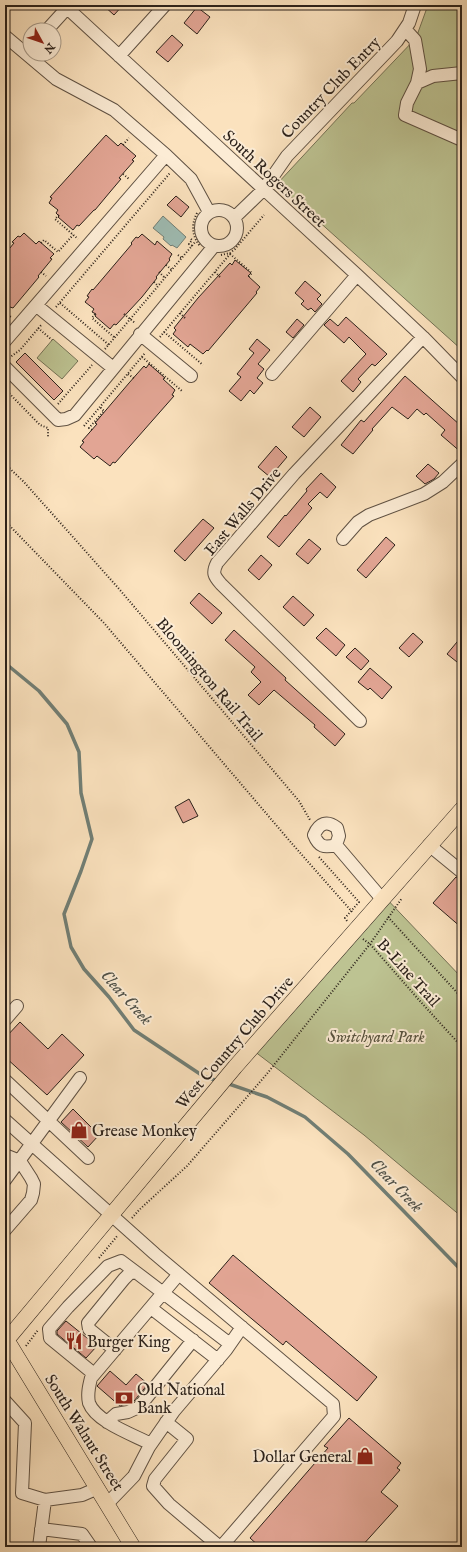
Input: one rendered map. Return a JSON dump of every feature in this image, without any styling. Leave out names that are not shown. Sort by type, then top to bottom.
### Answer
[{"type":"main road","name":"West Country Club Drive","points":[[6,1339],[235,1067],[462,809]]},
{"type":"main road","name":"South Walnut Street","points":[[6,1339],[133,1547]]},
{"type":"street","points":[[120,56],[165,5]]},
{"type":"street","name":"Country Club Entry","points":[[235,217],[264,189],[287,156],[397,40],[412,16],[415,5]]},
{"type":"street","points":[[53,22],[65,6]]},
{"type":"street","name":"South Rogers Street","points":[[65,6],[423,337],[462,377]]},
{"type":"street","points":[[405,29],[413,37],[417,45],[420,69],[417,83],[407,103],[405,115],[462,140]]},
{"type":"street","points":[[5,36],[22,48]]},
{"type":"street","points":[[38,62],[56,79],[114,110],[192,179],[204,211],[201,232],[208,243],[215,250]]},
{"type":"street","points":[[417,83],[434,76],[462,73]]},
{"type":"street","points":[[5,342],[166,155]]},
{"type":"street","points":[[7,363],[58,420],[66,419],[75,415],[113,368],[139,330],[215,250],[220,246],[227,244],[236,236],[237,223],[235,217],[231,213],[220,209],[204,211]]},
{"type":"street","points":[[272,374],[356,275]]},
{"type":"street","points":[[37,306],[113,368]]},
{"type":"street","points":[[139,330],[191,376]]},
{"type":"street","name":"East Walls Drive","points":[[360,720],[221,584],[213,570],[217,563],[294,474],[423,337]]},
{"type":"street","points":[[343,539],[358,522],[369,515],[424,494],[443,482],[462,464]]},
{"type":"street","points":[[336,845],[382,899]]},
{"type":"street","points":[[429,846],[462,872]]},
{"type":"street","points":[[5,1020],[17,1006]]},
{"type":"street","points":[[5,1180],[33,1144],[80,1078]]},
{"type":"street","points":[[5,1080],[88,1158]]},
{"type":"street","points":[[5,1120],[179,1274],[333,1404],[334,1416],[221,1547],[169,1504],[153,1486],[155,1479],[187,1439],[166,1422]]},
{"type":"street","points":[[5,1154],[20,1161],[32,1178],[34,1184],[31,1200],[5,1230]]},
{"type":"street","points":[[94,1374],[50,1338],[50,1329],[68,1307],[108,1266],[121,1261],[230,1344]]},
{"type":"street","points":[[115,1350],[89,1329],[88,1323],[124,1279],[131,1272],[137,1273]]},
{"type":"street","points":[[151,1444],[107,1422],[97,1414],[89,1403],[88,1391],[91,1378],[94,1374],[179,1274]]},
{"type":"street","points":[[151,1308],[218,1360]]},
{"type":"street","points":[[107,1504],[134,1476],[151,1444],[166,1422],[218,1360],[242,1327]]},
{"type":"street","points":[[107,1422],[116,1414],[128,1412],[139,1407],[193,1340]]},
{"type":"street","points":[[5,1401],[25,1423],[22,1493],[44,1500],[82,1496],[98,1488]]},
{"type":"street","points":[[39,1547],[44,1500]]},
{"type":"street","points":[[41,1529],[82,1534],[92,1547]]},
{"type":"path","points":[[123,145],[131,136]]},
{"type":"path","points":[[167,170],[174,176]]},
{"type":"path","points":[[53,311],[170,172]]},
{"type":"path","points":[[122,174],[132,181]]},
{"type":"path","points":[[202,248],[196,241],[193,226],[204,211]]},
{"type":"path","points":[[59,215],[55,220],[79,241]]},
{"type":"path","points":[[157,340],[264,215]]},
{"type":"path","points":[[58,223],[61,220]]},
{"type":"path","points":[[41,243],[44,240],[58,252],[73,235]]},
{"type":"path","points":[[191,239],[192,240],[189,244],[192,246]]},
{"type":"path","points":[[102,352],[196,241]]},
{"type":"path","points":[[215,250],[230,253],[252,273],[248,277]]},
{"type":"path","points":[[178,255],[182,258]]},
{"type":"path","points":[[166,265],[172,270]]},
{"type":"path","points":[[41,272],[50,279]]},
{"type":"path","points":[[159,272],[165,278]]},
{"type":"path","points":[[215,272],[220,277]]},
{"type":"path","points":[[154,282],[158,286]]},
{"type":"path","points":[[60,303],[109,344]]},
{"type":"path","points":[[5,313],[14,320]]},
{"type":"path","points":[[180,313],[185,318]]},
{"type":"path","points":[[95,314],[92,318],[115,338]]},
{"type":"path","points":[[124,314],[139,330]]},
{"type":"path","points":[[7,363],[44,321]]},
{"type":"path","points":[[38,328],[52,340]]},
{"type":"path","points":[[164,332],[203,365]]},
{"type":"path","points":[[84,426],[149,350]]},
{"type":"path","points":[[142,358],[182,390]]},
{"type":"path","points":[[56,408],[94,362]]},
{"type":"path","points":[[128,374],[135,379]]},
{"type":"path","points":[[5,390],[40,425],[48,428],[48,437]]},
{"type":"path","points":[[92,430],[89,428],[104,411],[100,407]]},
{"type":"path","name":"Bloomington Rail Trail","points":[[5,464],[24,482],[120,590],[299,801],[310,821],[308,826]]},
{"type":"path","name":"B-Line Trail","points":[[5,521],[104,623],[351,911],[370,944],[462,1047]]},
{"type":"path","points":[[314,852],[359,902],[345,918]]},
{"type":"path","points":[[225,1123],[266,1075],[370,944],[402,898]]},
{"type":"path","points":[[388,917],[462,998]]},
{"type":"green space","points":[[428,5],[462,5],[462,350],[277,184],[352,103],[354,103],[416,38]]},
{"type":"green space","points":[[53,339],[78,361],[62,379],[37,358]]},
{"type":"green space","name":"Switchyard Park","points":[[382,894],[462,978],[462,1217],[364,1135],[254,1051]]},
{"type":"water","points":[[163,216],[186,237],[177,248],[172,245],[171,246],[163,239],[164,237],[153,228]]},
{"type":"building","points":[[103,5],[123,5],[114,15]]},
{"type":"building","points":[[197,7],[210,17],[197,34],[184,23]]},
{"type":"building","points":[[172,35],[183,45],[168,62],[156,52]]},
{"type":"building","points":[[106,135],[118,146],[121,143],[136,156],[132,160],[134,161],[119,178],[121,179],[95,210],[73,230],[58,217],[59,216],[56,213],[58,210],[49,203],[52,198],[50,197]]},
{"type":"building","points":[[176,196],[189,207],[181,217],[167,205]]},
{"type":"building","points":[[24,233],[36,244],[39,241],[54,254],[50,258],[52,259],[38,276],[39,277],[13,308],[10,307],[5,313],[5,254],[14,243],[12,242]]},
{"type":"building","points":[[142,234],[155,245],[157,241],[172,254],[169,259],[170,260],[142,297],[116,325],[114,324],[110,329],[95,316],[96,314],[92,312],[94,309],[85,302],[89,297],[87,296],[132,244],[131,243],[136,237],[138,238]]},
{"type":"building","points":[[235,260],[251,273],[248,276],[260,287],[256,292],[257,293],[208,351],[207,350],[203,354],[190,344],[188,347],[173,334],[176,330],[174,328],[198,298],[230,263],[232,265]]},
{"type":"building","points":[[305,281],[321,295],[317,299],[322,304],[315,312],[311,308],[308,310],[301,304],[304,301],[295,293]]},
{"type":"building","points":[[346,317],[387,354],[375,366],[372,364],[358,379],[361,382],[353,392],[341,381],[366,354],[349,337],[344,343],[324,325],[330,319],[338,326]]},
{"type":"building","points":[[297,319],[304,325],[293,338],[286,332]]},
{"type":"building","points":[[257,339],[270,350],[258,364],[264,369],[257,378],[263,383],[254,394],[250,390],[241,401],[229,391],[241,377],[237,374],[254,353],[249,349]]},
{"type":"building","points":[[25,353],[63,391],[54,400],[16,362]]},
{"type":"building","points":[[149,364],[165,378],[163,379],[175,390],[172,395],[174,396],[115,463],[113,462],[110,466],[97,456],[94,459],[80,447],[84,442],[82,441],[97,424],[95,423],[129,383],[144,366],[146,368]]},
{"type":"building","points":[[405,376],[460,425],[458,429],[462,432],[462,453],[441,435],[445,430],[426,413],[424,415],[417,409],[408,419],[392,407],[372,429],[373,430],[353,454],[341,445],[361,420],[364,422]]},
{"type":"building","points":[[310,407],[321,417],[304,437],[292,427]]},
{"type":"building","points":[[276,446],[287,457],[270,477],[258,467]]},
{"type":"building","points":[[428,464],[439,473],[434,479],[425,484],[416,476]]},
{"type":"building","points":[[321,473],[336,487],[327,498],[320,492],[308,504],[312,508],[279,547],[267,537]]},
{"type":"building","points":[[203,519],[214,528],[185,561],[174,551]]},
{"type":"building","points":[[386,537],[395,545],[366,578],[357,570]]},
{"type":"building","points":[[309,539],[321,549],[308,564],[296,554]]},
{"type":"building","points":[[261,555],[272,565],[259,580],[248,570]]},
{"type":"building","points":[[199,593],[222,613],[212,624],[190,603]]},
{"type":"building","points":[[293,596],[314,615],[304,626],[283,607]]},
{"type":"building","points":[[326,628],[345,645],[336,656],[316,638]]},
{"type":"building","points":[[234,630],[286,678],[285,680],[345,734],[335,746],[314,727],[315,725],[274,690],[259,705],[248,695],[261,682],[251,672],[255,667],[225,640]]},
{"type":"building","points":[[413,633],[423,642],[409,657],[399,648]]},
{"type":"building","points":[[462,636],[462,666],[447,654]]},
{"type":"building","points":[[355,648],[369,661],[361,670],[346,657]]},
{"type":"building","points":[[370,668],[392,687],[382,699],[370,688],[368,690],[358,682]]},
{"type":"building","points":[[189,799],[198,816],[183,823],[175,807]]},
{"type":"building","points":[[456,877],[462,879],[462,928],[433,903]]},
{"type":"building","points":[[20,1022],[48,1049],[62,1034],[84,1055],[47,1095],[5,1057],[5,1038]]},
{"type":"building","name":"Grease Monkey","points":[[73,1109],[99,1135],[88,1147],[61,1122]]},
{"type":"building","points":[[233,1255],[377,1377],[357,1401],[286,1341],[283,1345],[209,1283]]},
{"type":"building","name":"Burger King","points":[[66,1321],[97,1346],[86,1358],[57,1334],[57,1331]]},
{"type":"building","name":"Old National Bank","points":[[110,1371],[126,1385],[136,1374],[148,1384],[134,1401],[120,1406],[97,1386]]},
{"type":"building","points":[[349,1418],[401,1463],[397,1468],[400,1470],[381,1492],[398,1506],[361,1547],[260,1547],[250,1538],[328,1448],[324,1446]]},
{"type":"waterway","name":"Clear Creek","points":[[5,589],[7,594],[5,597]]},
{"type":"waterway","name":"Clear Creek","points":[[5,663],[39,691],[67,724],[79,752],[81,793],[92,839],[64,914],[71,947],[84,969],[109,997],[134,1030],[203,1076],[218,1081]]},
{"type":"waterway","name":"Clear Creek","points":[[226,1083],[267,1097],[305,1117],[348,1154],[462,1271]]},
{"type":"place","name":"Grease Monkey","points":[[79,1130]]},
{"type":"place","name":"Burger King","points":[[74,1341]]},
{"type":"place","name":"Old National Bank","points":[[124,1398]]},
{"type":"place","name":"Dollar General","points":[[365,1456]]}]
